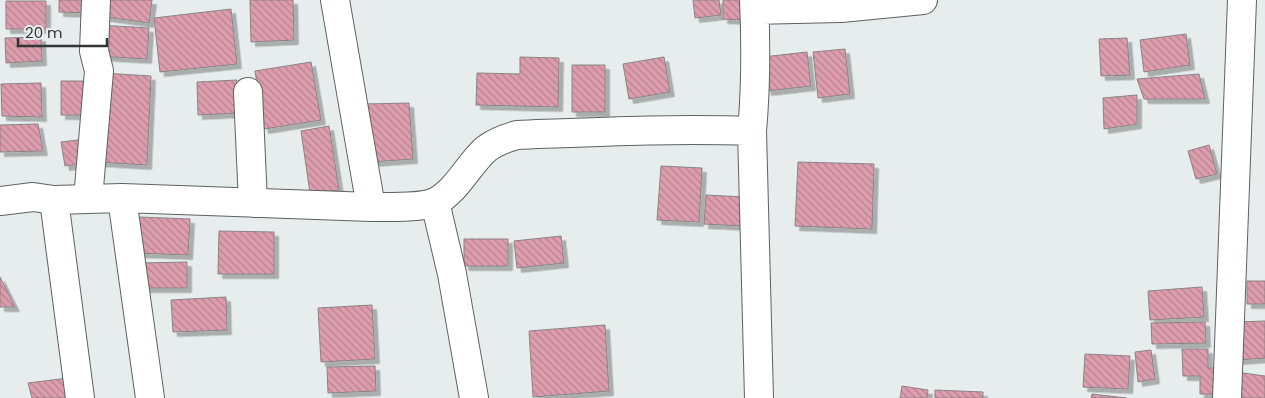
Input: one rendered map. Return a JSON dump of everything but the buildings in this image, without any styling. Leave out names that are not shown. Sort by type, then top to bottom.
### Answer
[{"type":"street","points":[[88,199],[99,71],[94,51],[96,0]]},
{"type":"street","points":[[335,0],[371,207]]},
{"type":"street","points":[[759,398],[752,131],[756,74],[754,5],[841,8],[923,0]]},
{"type":"street","points":[[1227,398],[1242,0]]},
{"type":"street","points":[[248,92],[253,203]]},
{"type":"street","points":[[0,201],[33,197],[54,200],[122,198],[371,207],[406,206],[435,202],[450,191],[486,149],[500,140],[516,135],[639,130],[752,131]]},
{"type":"street","points":[[122,198],[150,398]]},
{"type":"street","points":[[54,200],[80,398]]},
{"type":"street","points":[[435,202],[452,274],[474,398]]}]
